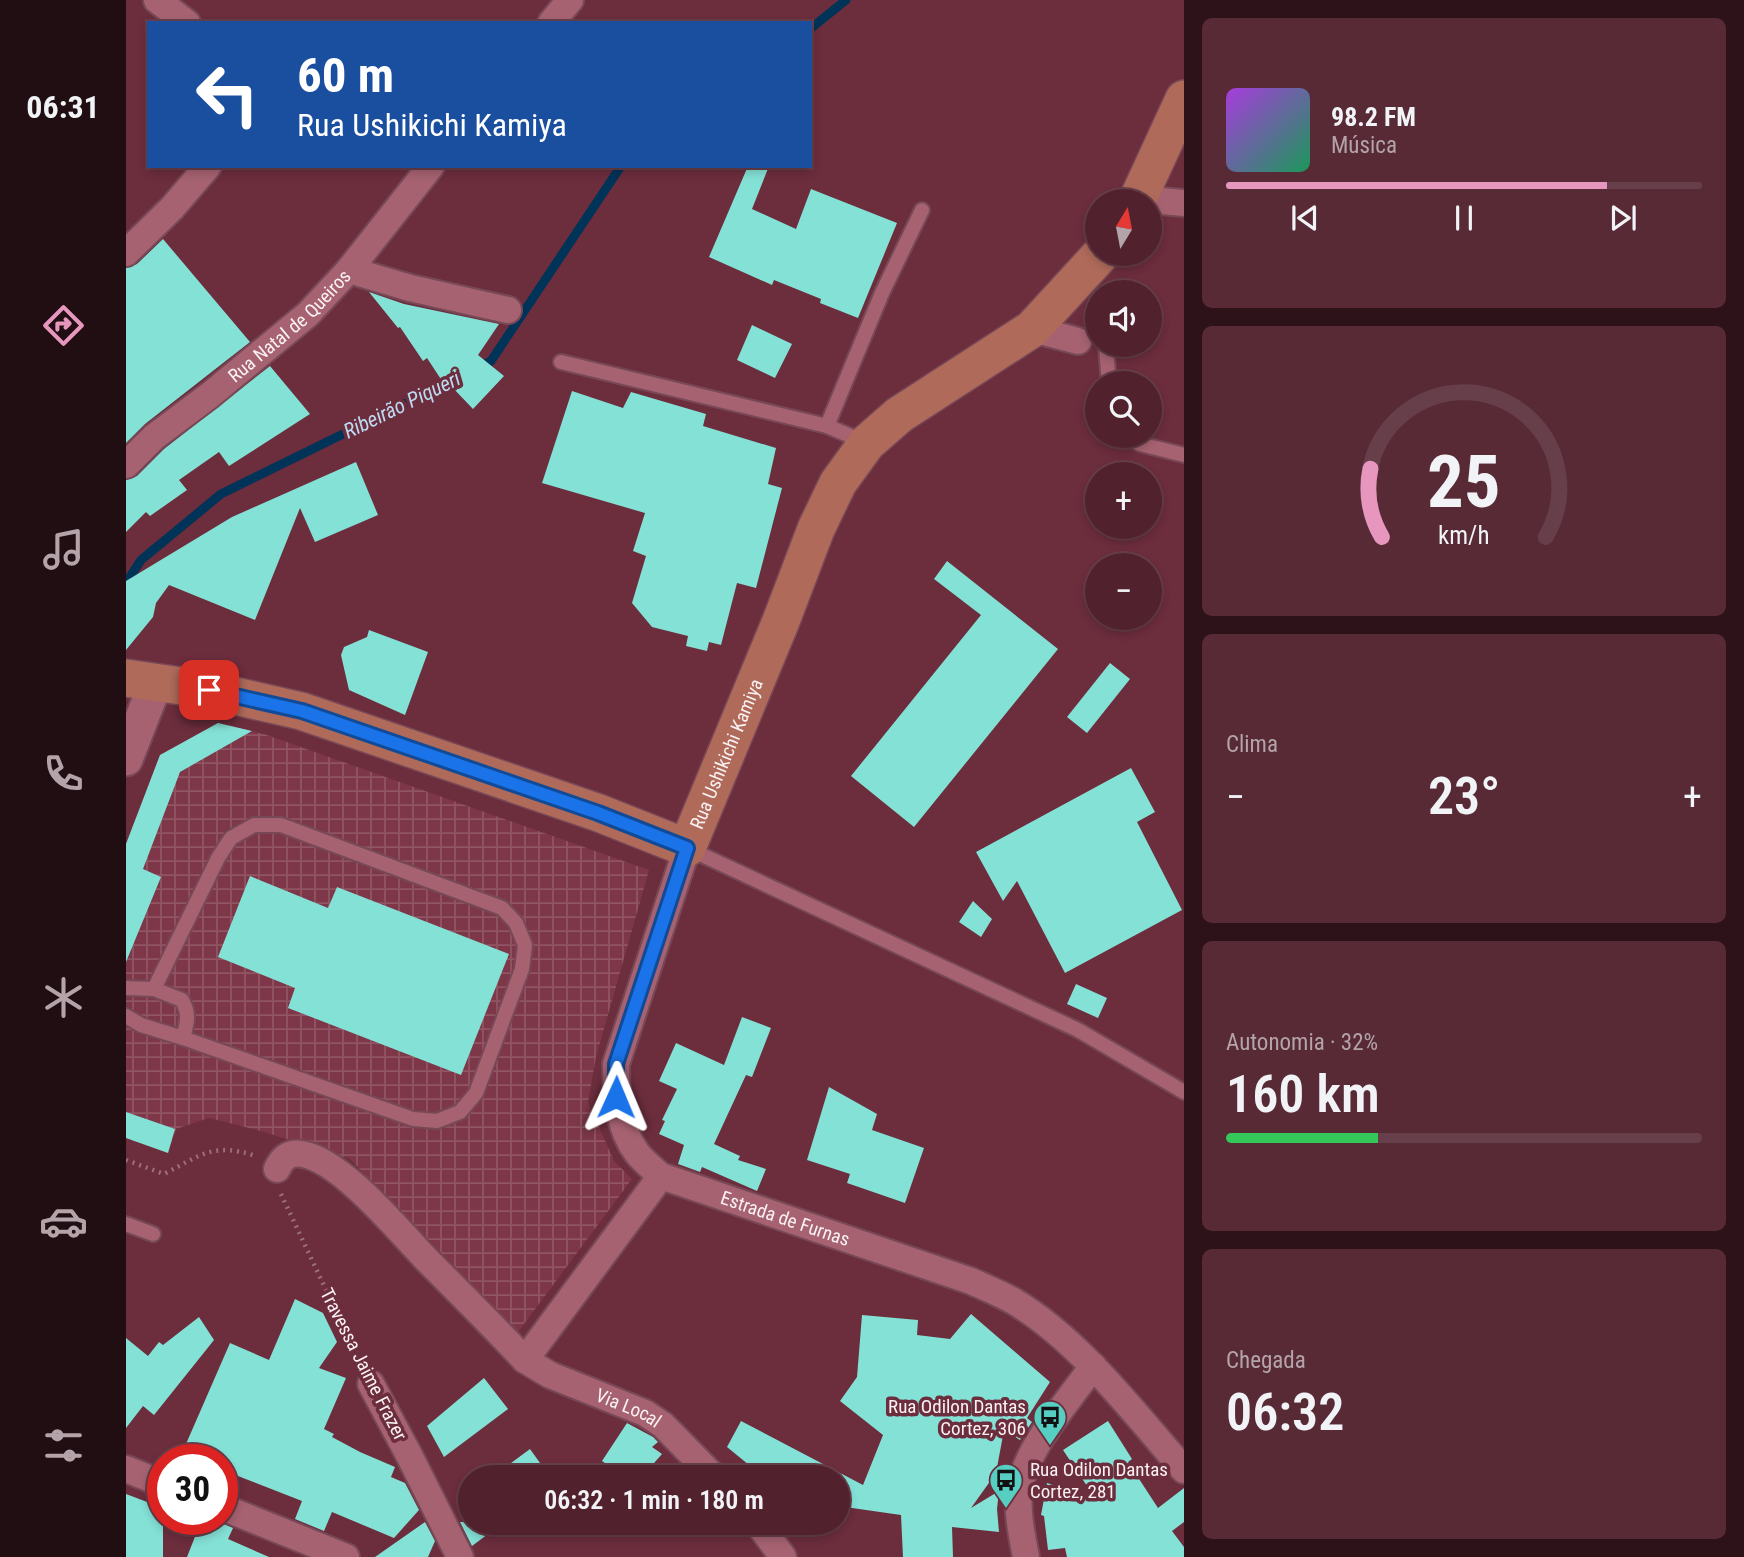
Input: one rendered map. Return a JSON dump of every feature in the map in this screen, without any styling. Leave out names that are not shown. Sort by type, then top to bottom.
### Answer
[{"type":"main road","points":[[1143,189],[1184,99]]},
{"type":"main road","name":"Rua Ushikichi Kamiya","points":[[141,680],[209,690],[302,711],[598,813],[687,848],[816,529],[838,483],[867,443],[899,415],[1032,329],[1090,266]]},
{"type":"street","points":[[157,0],[184,21]]},
{"type":"street","points":[[553,21],[570,0]]},
{"type":"street","points":[[126,253],[172,208],[206,168]]},
{"type":"street","name":"Rua Natal de Queiros","points":[[126,465],[154,437],[210,395],[308,314],[349,270],[429,168]]},
{"type":"street","points":[[1162,201],[1184,202]]},
{"type":"street","points":[[349,270],[410,288],[508,310]]},
{"type":"street","points":[[1032,329],[1078,341]]},
{"type":"street","points":[[126,759],[141,680]]},
{"type":"street","name":"Estrada de Furnas","points":[[687,848],[616,1064],[616,1097],[623,1125],[636,1153],[661,1176],[971,1281],[1016,1302],[1093,1366],[1184,1471]]},
{"type":"street","name":"Via Local","points":[[277,1169],[281,1159],[290,1154],[301,1153],[319,1160],[353,1184],[525,1360],[551,1375],[645,1413],[663,1424],[702,1465]]},
{"type":"street","points":[[525,1360],[661,1176]]},
{"type":"street","points":[[1026,1557],[1020,1524],[1019,1493],[1025,1471],[1034,1450],[1093,1366]]},
{"type":"street","name":"Travessa Jaime Frazer","points":[[371,1384],[410,1455],[460,1557]]},
{"type":"street","points":[[126,1469],[147,1478]]},
{"type":"street","points":[[238,1513],[346,1557]]},
{"type":"street","points":[[767,1535],[783,1557]]},
{"type":"lane","points":[[827,426],[881,293],[922,210]]},
{"type":"lane","points":[[561,362],[827,426],[867,443]]},
{"type":"lane","points":[[1156,448],[1184,455]]},
{"type":"lane","points":[[126,1016],[141,1025],[413,1119],[437,1121],[460,1112],[476,1093],[522,969],[525,945],[516,923],[502,908],[281,825],[254,825],[231,838],[218,858],[154,989]]},
{"type":"lane","points":[[687,848],[1078,1030],[1183,1088]]},
{"type":"lane","points":[[126,988],[154,989],[183,1000],[188,1011],[183,1038]]},
{"type":"lane","points":[[126,1224],[153,1234]]},
{"type":"path","points":[[126,1160],[164,1174],[216,1149],[241,1151],[263,1158],[277,1169]]},
{"type":"path","name":"Travessa Jaime Frazer","points":[[277,1169],[276,1179],[285,1206],[371,1384]]},
{"type":"shaded area","points":[[218,723],[264,734],[649,870],[596,1057],[588,1102],[614,1161],[632,1179],[518,1332],[350,1159],[209,1118],[176,1129],[168,1153],[126,1138],[126,844],[160,755]]},
{"type":"building","points":[[747,168],[768,168],[752,209],[796,229],[811,189],[897,223],[858,318],[820,303],[821,299],[774,280],[772,285],[709,257]]},
{"type":"building","points":[[163,239],[250,342],[145,424],[126,443],[126,268],[137,264]]},
{"type":"building","points":[[369,292],[404,304],[499,324],[478,355],[504,376],[473,409],[452,387],[448,390],[427,358],[423,361],[400,327],[398,328]]},
{"type":"building","points":[[752,325],[792,344],[775,378],[737,360]]},
{"type":"building","points":[[270,366],[310,414],[229,466],[219,452],[179,480],[187,490],[150,516],[146,512],[126,532],[126,480],[137,476],[164,449]]},
{"type":"building","points":[[572,391],[623,408],[631,392],[706,414],[703,426],[776,448],[768,484],[782,488],[756,588],[737,583],[721,645],[709,642],[707,651],[686,646],[688,636],[652,627],[632,603],[646,556],[633,551],[645,513],[542,483]]},
{"type":"building","points":[[356,462],[378,515],[315,542],[300,508],[255,620],[169,585],[156,603],[153,617],[126,650],[126,581],[232,517]]},
{"type":"building","points":[[947,561],[1058,649],[914,827],[851,776],[981,615],[934,579]]},
{"type":"building","points":[[369,630],[428,652],[405,715],[349,690],[341,655],[344,647],[367,637]]},
{"type":"building","points":[[1110,663],[1130,679],[1087,733],[1067,717]]},
{"type":"building","points":[[218,723],[252,731],[180,772],[143,869],[161,877],[126,962],[126,844],[160,755]]},
{"type":"building","points":[[1131,768],[1155,812],[1137,822],[1182,910],[1065,973],[1017,881],[1003,901],[976,852]]},
{"type":"building","points":[[250,876],[328,908],[337,887],[509,954],[461,1075],[288,1008],[295,988],[218,957]]},
{"type":"building","points":[[973,901],[992,919],[981,937],[959,922]]},
{"type":"building","points":[[1076,984],[1107,998],[1098,1018],[1067,1004]]},
{"type":"building","points":[[742,1017],[771,1028],[752,1077],[746,1075],[714,1144],[740,1156],[738,1160],[766,1169],[757,1191],[702,1167],[700,1172],[678,1164],[684,1145],[659,1134],[665,1121],[662,1120],[677,1089],[659,1081],[676,1043],[724,1065]]},
{"type":"building","points":[[829,1087],[877,1114],[872,1130],[924,1148],[905,1203],[847,1183],[850,1174],[807,1160]]},
{"type":"building","points":[[126,1112],[175,1129],[168,1153],[126,1138]]},
{"type":"building","points":[[295,1299],[323,1313],[337,1342],[319,1368],[346,1378],[324,1429],[334,1434],[332,1437],[360,1452],[395,1467],[391,1477],[405,1483],[419,1510],[394,1538],[332,1512],[324,1531],[295,1519],[302,1501],[238,1476],[238,1444],[186,1444],[230,1343],[269,1360]]},
{"type":"building","points":[[971,1314],[1050,1382],[1027,1418],[1032,1422],[1020,1440],[1004,1430],[996,1473],[971,1508],[999,1491],[999,1532],[952,1527],[953,1557],[903,1557],[901,1515],[850,1508],[850,1478],[863,1485],[883,1435],[840,1401],[857,1377],[862,1315],[918,1320],[917,1335],[950,1339]]},
{"type":"building","points":[[199,1317],[214,1340],[154,1415],[143,1406],[126,1428],[126,1338],[148,1356],[159,1342],[163,1345]]},
{"type":"building","points":[[484,1378],[508,1409],[444,1457],[427,1426]]},
{"type":"building","points":[[741,1421],[825,1465],[749,1465],[727,1447]]},
{"type":"building","points":[[1108,1421],[1132,1459],[1128,1462],[1158,1508],[1184,1488],[1184,1522],[1172,1531],[1184,1547],[1184,1557],[1067,1557],[1065,1548],[1048,1550],[1044,1516],[1041,1515],[1047,1483],[1095,1498],[1063,1450]]},
{"type":"building","points":[[627,1423],[653,1437],[658,1442],[652,1447],[662,1454],[652,1465],[608,1465],[602,1461]]},
{"type":"building","points":[[530,1449],[541,1465],[508,1465]]},
{"type":"building","points":[[126,1494],[147,1502],[147,1535],[163,1535],[163,1557],[126,1557]]},
{"type":"building","points":[[425,1522],[435,1541],[428,1557],[375,1557]]},
{"type":"building","points":[[196,1535],[230,1535],[228,1539],[269,1557],[187,1557]]},
{"type":"building","points":[[466,1535],[487,1535],[472,1546]]},
{"type":"waterway","name":"Ribeirão Piqueri","points":[[812,27],[846,0]]},
{"type":"waterway","name":"Ribeirão Piqueri","points":[[477,368],[491,361],[620,168]]},
{"type":"waterway","name":"Ribeirão Piqueri","points":[[126,583],[141,560],[221,494],[455,379]]},
{"type":"place","name":"Rua Odilon Dantas Cortez, 306","points":[[1050,1447]]},
{"type":"place","name":"Rua Odilon Dantas Cortez, 281","points":[[1006,1510]]},
{"type":"route","points":[[209,690],[302,711],[598,813],[687,848],[616,1064],[616,1097]]}]
